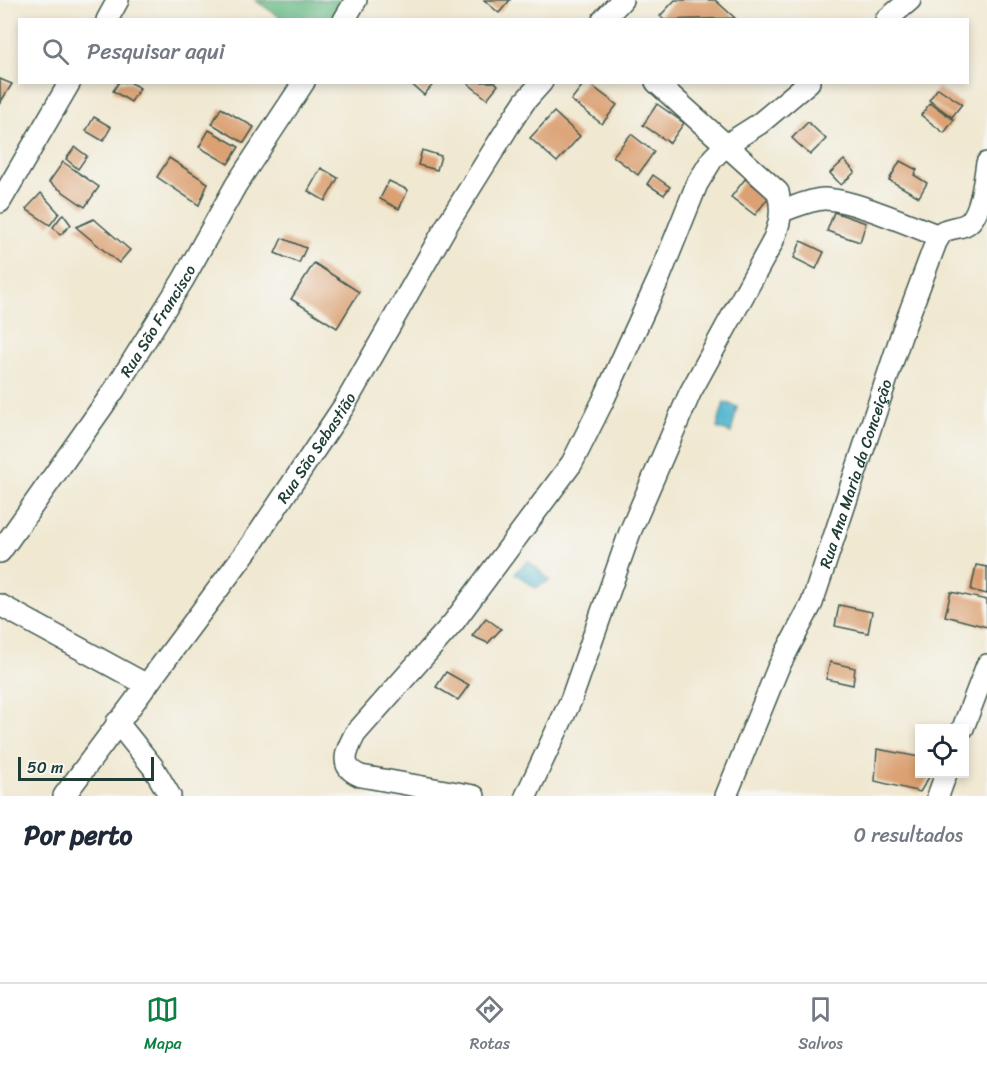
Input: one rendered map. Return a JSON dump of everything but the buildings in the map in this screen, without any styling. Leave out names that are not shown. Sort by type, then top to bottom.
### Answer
[{"type":"street","points":[[107,18],[118,0]]},
{"type":"street","points":[[345,18],[356,0]]},
{"type":"street","points":[[605,18],[622,0]]},
{"type":"street","points":[[888,18],[910,0]]},
{"type":"street","points":[[0,202],[69,84]]},
{"type":"street","name":"Rua São Francisco","points":[[0,552],[116,389],[183,280],[236,185],[303,84]]},
{"type":"street","name":"Rua São Sebastião","points":[[64,796],[244,554],[344,406],[447,225],[513,119],[540,84]]},
{"type":"street","points":[[526,796],[571,700],[630,532],[690,393],[772,243],[782,212],[778,192],[658,84]]},
{"type":"street","points":[[474,796],[354,773],[347,765],[347,751],[355,734],[453,623],[572,463],[660,276],[697,184],[713,158],[726,145],[759,123],[807,84]]},
{"type":"street","points":[[782,212],[813,201],[831,199],[939,236],[948,229],[968,223],[972,219],[981,198],[987,163]]},
{"type":"street","name":"Rua Ana Maria da Conceição","points":[[726,796],[778,668],[812,603],[902,333],[939,236]]},
{"type":"street","points":[[0,605],[147,685]]},
{"type":"street","points":[[965,724],[987,665]]},
{"type":"street","points":[[117,722],[153,767],[170,796]]},
{"type":"street","points":[[938,796],[945,778]]},
{"type":"green space","points":[[255,0],[347,0],[334,18],[282,18]]},
{"type":"water","points":[[724,402],[737,407],[731,433],[717,428]]},
{"type":"water","points":[[528,561],[550,580],[536,588],[515,573]]}]
